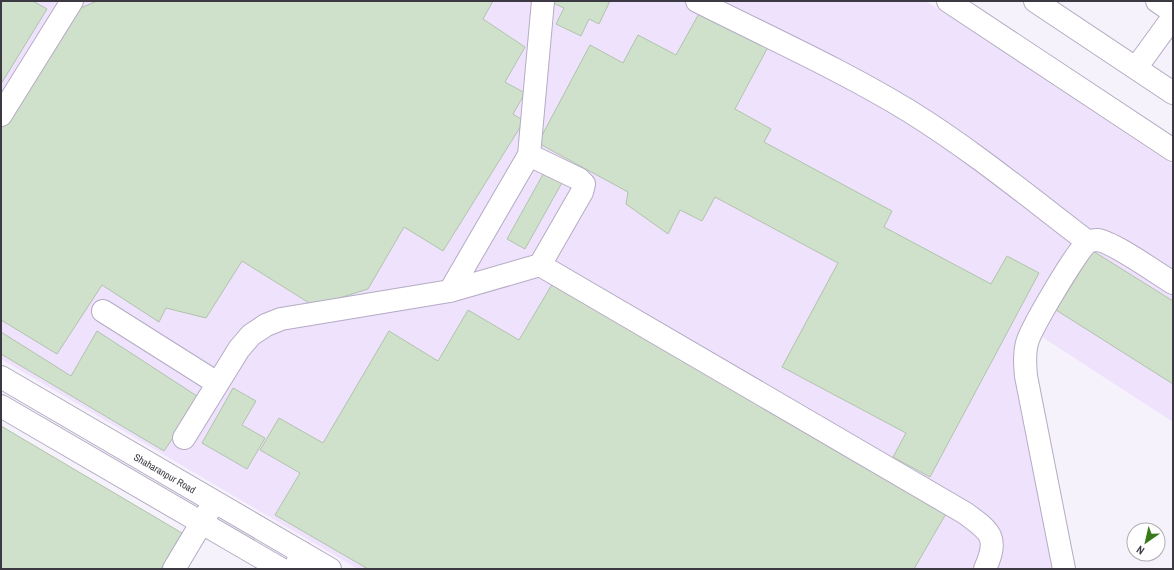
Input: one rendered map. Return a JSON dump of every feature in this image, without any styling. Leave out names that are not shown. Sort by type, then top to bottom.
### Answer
[{"type":"main road","points":[[1,115],[72,1]]},
{"type":"main road","points":[[450,291],[529,155],[543,1]]},
{"type":"main road","points":[[697,1],[864,86],[909,111],[975,156],[1088,242]]},
{"type":"main road","points":[[948,1],[1173,150]]},
{"type":"main road","points":[[1035,1],[1173,93]]},
{"type":"main road","points":[[1157,1],[1173,12]]},
{"type":"main road","points":[[1136,68],[1173,17]]},
{"type":"main road","points":[[184,438],[239,349],[251,335],[266,325],[281,319],[450,291],[540,265],[582,192],[584,184],[579,179],[529,155]]},
{"type":"main road","points":[[1064,569],[1026,376],[1024,358],[1026,344],[1032,329],[1078,253],[1088,242],[1097,240],[1110,245],[1173,283]]},
{"type":"main road","points":[[540,265],[965,513],[984,527],[992,540],[991,555],[985,569]]},
{"type":"main road","points":[[103,311],[217,383]]},
{"type":"main road","name":"Shaharanpur Road","points":[[1,378],[214,502],[298,561],[330,569]]},
{"type":"main road","points":[[1,406],[281,569]]},
{"type":"main road","points":[[174,569],[214,502]]},
{"type":"shaded area","points":[[1,1],[926,1],[1173,165],[1173,422],[1036,333],[1031,364],[1072,569],[358,569],[1,359]]},
{"type":"building","points":[[1,1],[33,1],[47,9],[1,84]]},
{"type":"building","points":[[97,1],[493,1],[483,19],[525,47],[505,82],[525,93],[513,114],[524,121],[443,251],[404,227],[368,289],[314,306],[242,261],[206,318],[166,308],[159,322],[102,285],[57,354],[1,320],[1,128],[69,13]]},
{"type":"building","points":[[554,1],[610,1],[599,24],[589,19],[581,36],[556,24],[564,8],[553,3]]},
{"type":"building","points":[[701,10],[768,47],[735,109],[771,129],[764,142],[892,211],[884,227],[991,284],[1007,256],[1039,273],[930,477],[893,457],[906,433],[782,367],[838,263],[715,197],[702,221],[680,210],[668,234],[626,204],[628,192],[538,143],[590,45],[623,63],[638,35],[676,55]]},
{"type":"building","points":[[546,169],[564,179],[525,249],[507,239]]},
{"type":"building","points":[[1093,251],[1173,301],[1173,384],[1056,310]]},
{"type":"building","points":[[554,281],[947,512],[914,569],[368,569],[275,515],[300,473],[260,450],[279,418],[323,443],[389,331],[438,361],[468,310],[519,340]]},
{"type":"building","points":[[97,331],[200,398],[164,451],[1,354],[1,332],[71,376]]},
{"type":"building","points":[[233,388],[256,401],[242,425],[265,438],[247,469],[202,443]]},
{"type":"building","points":[[1,426],[182,533],[161,569],[1,569]]}]
